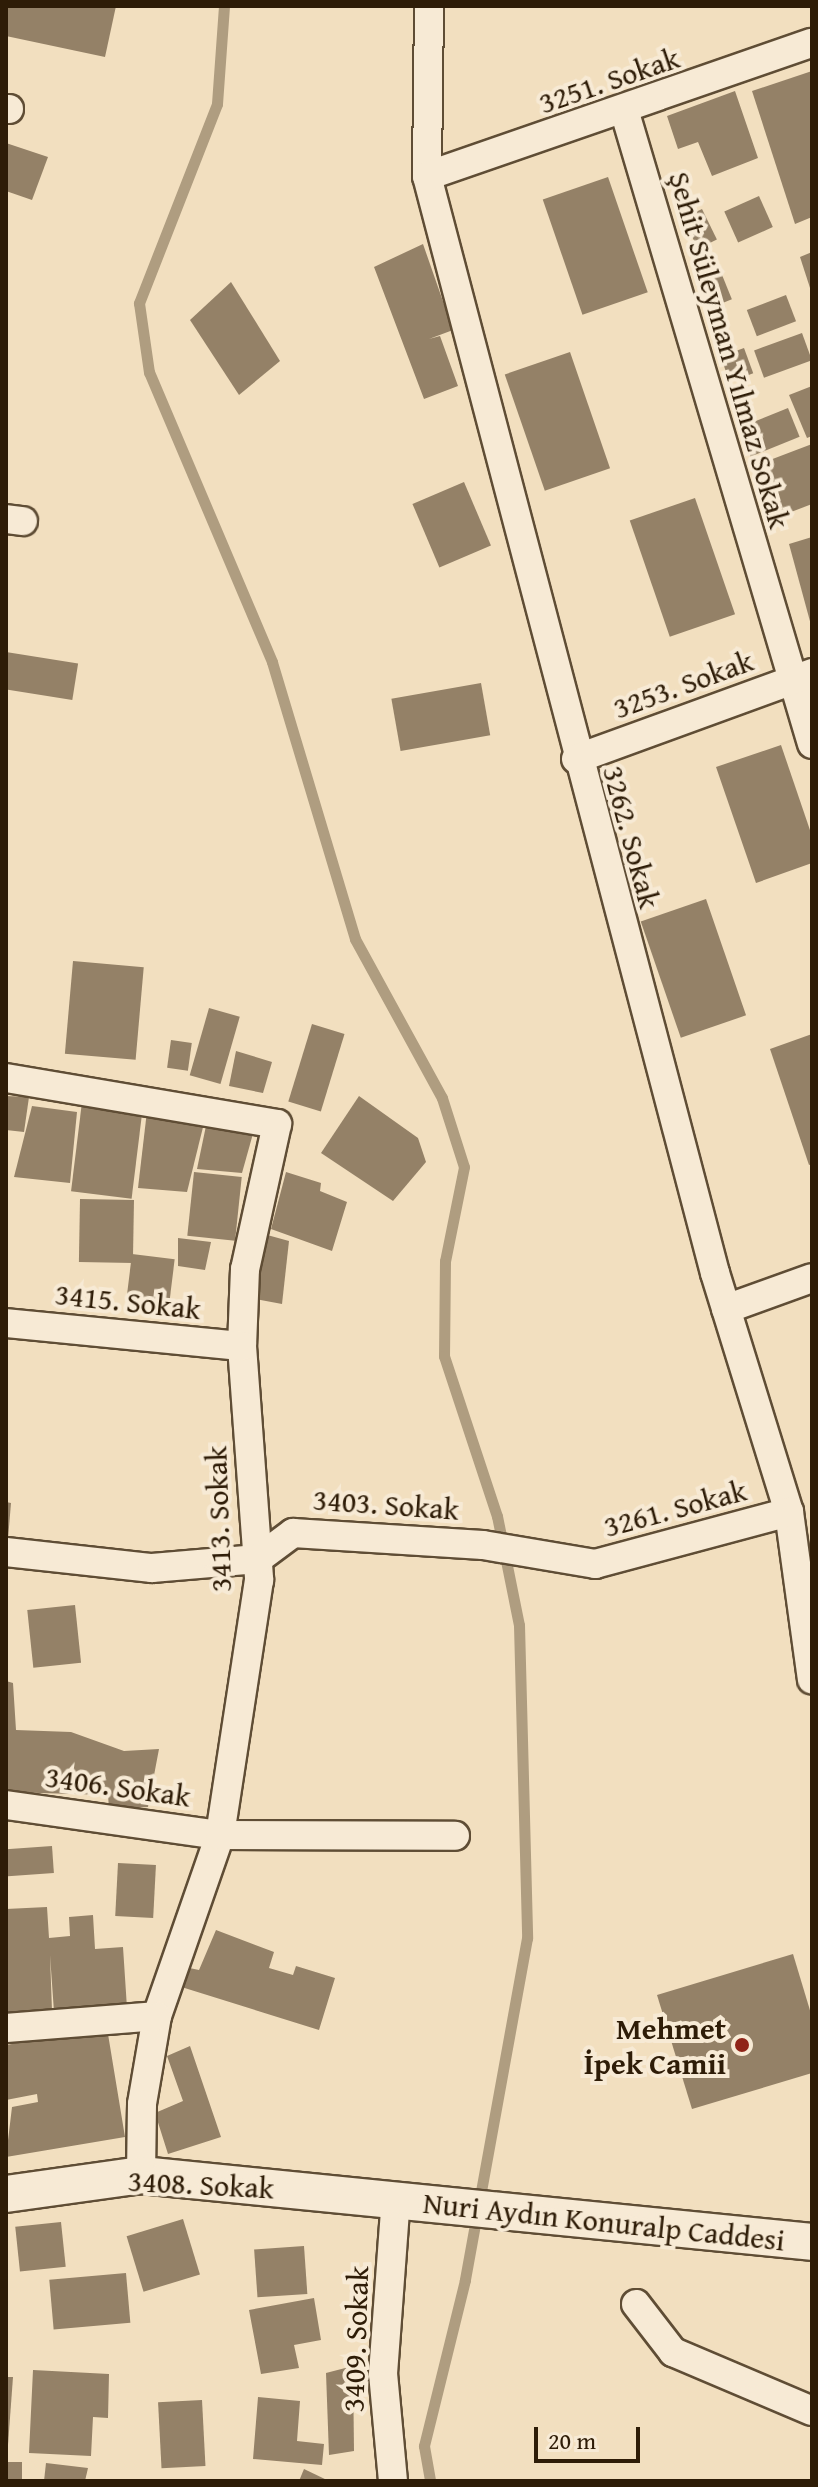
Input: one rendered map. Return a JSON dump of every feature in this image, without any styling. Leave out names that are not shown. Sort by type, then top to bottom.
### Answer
[{"type":"street","name":"3262. Sokak","points":[[429,6],[427,176],[576,759],[726,1309],[789,1512],[812,1679]]},
{"type":"street","name":"3251. Sokak","points":[[427,176],[625,113],[812,43]]},
{"type":"street","name":"Şehit Süleyman Yılmaz Sokak","points":[[625,113],[802,677],[812,744]]},
{"type":"street","name":"3253. Sokak","points":[[576,759],[802,677]]},
{"type":"street","name":"3413. Sokak","points":[[6,1078],[277,1124],[245,1269],[242,1346],[258,1559],[220,1835],[157,2016],[142,2104],[141,2175]]},
{"type":"street","points":[[726,1309],[812,1278]]},
{"type":"street","name":"3415. Sokak","points":[[6,1323],[242,1346]]},
{"type":"street","name":"3261. Sokak","points":[[483,1545],[595,1564],[789,1512]]},
{"type":"street","name":"3403. Sokak","points":[[258,1559],[293,1533],[483,1545]]},
{"type":"street","points":[[6,1552],[152,1568],[258,1559]]},
{"type":"street","name":"3406. Sokak","points":[[6,1805],[220,1835],[455,1836]]},
{"type":"street","points":[[6,2028],[157,2016]]},
{"type":"street","name":"3408. Sokak","points":[[6,2194],[141,2175],[396,2199]]},
{"type":"street","name":"Nuri Aydın Konuralp Caddesi","points":[[396,2199],[812,2242]]},
{"type":"street","name":"3409. Sokak","points":[[393,2481],[383,2374],[396,2199]]},
{"type":"street","points":[[636,2304],[673,2352],[812,2411]]},
{"type":"building","points":[[6,6],[116,6],[105,57],[6,36]]},
{"type":"building","points":[[812,71],[812,217],[795,224],[752,91]]},
{"type":"building","points":[[735,91],[758,158],[712,176],[698,142],[678,149],[667,116]]},
{"type":"building","points":[[6,143],[48,157],[32,200],[6,191]]},
{"type":"building","points":[[608,177],[648,292],[582,315],[543,199]]},
{"type":"building","points":[[759,196],[773,227],[738,243],[724,211]]},
{"type":"building","points":[[702,209],[717,240],[698,249],[683,218]]},
{"type":"building","points":[[423,244],[453,330],[429,339],[440,336],[458,386],[424,399],[374,267]]},
{"type":"building","points":[[812,252],[812,291],[811,291],[800,257]]},
{"type":"building","points":[[718,265],[732,299],[711,308],[698,273]]},
{"type":"building","points":[[231,282],[280,361],[239,395],[190,320]]},
{"type":"building","points":[[786,295],[796,321],[757,336],[747,310]]},
{"type":"building","points":[[802,333],[812,360],[764,378],[754,350]]},
{"type":"building","points":[[744,348],[753,373],[730,382],[721,357]]},
{"type":"building","points":[[570,352],[610,468],[545,491],[505,374]]},
{"type":"building","points":[[812,386],[812,436],[807,438],[789,395]]},
{"type":"building","points":[[788,408],[800,437],[750,457],[739,428]]},
{"type":"building","points":[[812,444],[812,504],[778,517],[757,465]]},
{"type":"building","points":[[464,482],[491,546],[439,567],[412,504]]},
{"type":"building","points":[[695,498],[735,614],[670,637],[630,520]]},
{"type":"building","points":[[812,537],[812,625],[811,625],[789,544]]},
{"type":"building","points":[[6,652],[78,663],[72,700],[6,689]]},
{"type":"building","points":[[481,683],[490,735],[401,751],[391,699]]},
{"type":"building","points":[[781,745],[812,836],[812,863],[756,883],[716,767]]},
{"type":"building","points":[[706,899],[746,1015],[681,1038],[641,921]]},
{"type":"building","points":[[73,961],[144,967],[136,1060],[65,1054]]},
{"type":"building","points":[[209,1008],[240,1017],[220,1084],[190,1075]]},
{"type":"building","points":[[312,1024],[345,1034],[321,1111],[288,1101]]},
{"type":"building","points":[[812,1034],[812,1164],[809,1165],[770,1049]]},
{"type":"building","points":[[171,1040],[192,1043],[188,1071],[167,1068]]},
{"type":"building","points":[[236,1051],[272,1062],[263,1093],[229,1086]]},
{"type":"building","points":[[6,1096],[29,1097],[24,1132],[6,1130]]},
{"type":"building","points":[[359,1096],[418,1138],[426,1162],[393,1201],[321,1153]]},
{"type":"building","points":[[82,1102],[143,1109],[132,1199],[71,1191]]},
{"type":"building","points":[[32,1106],[77,1112],[70,1183],[14,1177]]},
{"type":"building","points":[[147,1111],[205,1119],[187,1192],[138,1188]]},
{"type":"building","points":[[207,1121],[254,1130],[242,1173],[197,1169]]},
{"type":"building","points":[[194,1172],[242,1177],[235,1241],[187,1236]]},
{"type":"building","points":[[286,1172],[321,1183],[320,1191],[347,1202],[332,1251],[271,1229]]},
{"type":"building","points":[[80,1199],[134,1200],[133,1263],[79,1262]]},
{"type":"building","points":[[260,1233],[289,1241],[282,1304],[250,1298]]},
{"type":"building","points":[[178,1238],[211,1242],[205,1270],[178,1266]]},
{"type":"building","points":[[132,1254],[175,1259],[169,1305],[126,1300]]},
{"type":"building","points":[[6,1502],[11,1503],[8,1539],[6,1539]]},
{"type":"building","points":[[75,1605],[81,1663],[33,1668],[27,1610]]},
{"type":"building","points":[[6,1681],[13,1683],[16,1730],[71,1732],[124,1751],[159,1749],[148,1807],[109,1809],[108,1795],[6,1792]]},
{"type":"building","points":[[52,1846],[54,1873],[8,1876],[6,1849]]},
{"type":"building","points":[[118,1863],[156,1865],[153,1918],[115,1916]]},
{"type":"building","points":[[47,1907],[49,1938],[70,1936],[69,1917],[93,1915],[95,1949],[123,1947],[127,2008],[54,2012],[50,1955],[52,2011],[6,2013],[6,1909]]},
{"type":"building","points":[[216,1930],[274,1952],[269,1968],[293,1975],[296,1966],[335,1978],[319,2030],[175,1985],[180,1966],[199,1970]]},
{"type":"building","name":"Mehmet İpek Camii","points":[[793,1954],[812,2017],[812,2073],[692,2109],[657,1995]]},
{"type":"building","points":[[107,2028],[125,2137],[6,2157],[12,2107],[38,2102],[37,2094],[6,2100],[6,2045]]},
{"type":"building","points":[[190,2046],[221,2137],[168,2154],[155,2113],[183,2101],[167,2056]]},
{"type":"building","points":[[183,2219],[200,2274],[144,2292],[127,2236]]},
{"type":"building","points":[[61,2222],[66,2267],[20,2272],[15,2227]]},
{"type":"building","points":[[304,2246],[307,2294],[257,2297],[254,2249]]},
{"type":"building","points":[[126,2273],[130,2323],[54,2330],[49,2280]]},
{"type":"building","points":[[314,2298],[321,2340],[294,2345],[299,2368],[261,2374],[249,2310]]},
{"type":"building","points":[[353,2366],[354,2451],[329,2455],[326,2373]]},
{"type":"building","points":[[33,2370],[109,2374],[108,2418],[93,2417],[91,2456],[29,2453]]},
{"type":"building","points":[[6,2377],[13,2377],[8,2445],[6,2445]]},
{"type":"building","points":[[258,2397],[300,2401],[297,2441],[324,2444],[322,2465],[253,2459]]},
{"type":"building","points":[[202,2400],[205,2466],[162,2468],[158,2402]]},
{"type":"building","points":[[6,2462],[22,2462],[22,2481],[6,2481]]},
{"type":"building","points":[[46,2463],[88,2468],[85,2481],[44,2481]]},
{"type":"building","points":[[304,2469],[329,2481],[299,2481]]},
{"type":"waterway","points":[[224,6],[217,104],[139,303],[149,372],[272,662],[355,939],[442,1098],[464,1167],[445,1261],[444,1356],[497,1516],[519,1625],[527,1938],[465,2280],[424,2446],[430,2481]]},
{"type":"place","name":"Mehmet İpek Camii","points":[[742,2045]]}]
